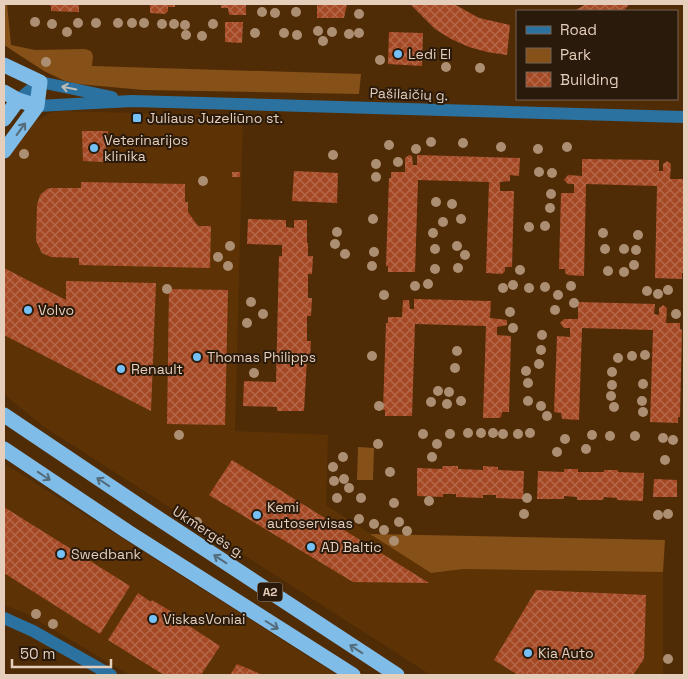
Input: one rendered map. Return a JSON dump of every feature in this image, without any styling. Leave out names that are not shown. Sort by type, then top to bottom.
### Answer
[{"type":"highway","points":[[4,65],[40,82],[37,106],[4,151]]},
{"type":"highway","points":[[4,92],[18,100],[37,106]]},
{"type":"highway","points":[[4,119],[18,100]]},
{"type":"highway","name":"Ukmergės g.","points":[[4,414],[144,509],[397,675]]},
{"type":"highway","name":"A2","points":[[4,449],[128,532],[352,675]]},
{"type":"street","points":[[18,100],[40,82]]},
{"type":"street","name":"Pašilaičių g.","points":[[40,82],[132,101]]},
{"type":"street","name":"Pašilaičių g.","points":[[37,106],[132,101],[684,117]]},
{"type":"street","points":[[4,618],[34,631],[110,675]]},
{"type":"shaded area","points":[[60,111],[243,116],[235,431],[328,435],[326,505],[431,573],[464,569],[663,572],[663,675],[431,675],[43,426],[4,394],[4,162],[34,122],[50,113]]},
{"type":"shaded area","points":[[4,463],[337,675],[130,675],[27,614],[4,605]]},
{"type":"green space","points":[[4,4],[7,4],[11,45],[35,50],[85,49],[91,51],[93,56],[92,66],[361,74],[359,94],[144,90],[77,84],[65,81],[44,71],[4,45]]},
{"type":"green space","points":[[358,447],[374,448],[373,480],[357,480]]},
{"type":"green space","points":[[370,534],[665,540],[663,572],[464,569],[431,573]]},
{"type":"building","points":[[50,4],[79,4],[79,12],[51,11]]},
{"type":"building","points":[[150,4],[175,4],[175,7],[168,7],[168,11],[165,14],[150,13]]},
{"type":"building","points":[[221,4],[246,4],[246,15],[230,15],[228,8],[221,8]]},
{"type":"building","points":[[317,4],[347,4],[344,18],[317,18]]},
{"type":"building","points":[[410,4],[454,4],[479,18],[510,25],[507,55],[469,47],[451,39],[435,29]]},
{"type":"building","points":[[586,4],[630,4],[624,10],[576,10]]},
{"type":"building","points":[[225,22],[243,22],[242,43],[225,42]]},
{"type":"building","points":[[389,32],[423,33],[422,66],[388,64]]},
{"type":"building","name":"Veterinarijos klinika","points":[[82,131],[108,131],[104,162],[83,161]]},
{"type":"building","points":[[409,155],[412,156],[413,165],[417,165],[417,155],[520,158],[519,176],[510,175],[510,181],[500,182],[500,191],[514,191],[512,267],[505,267],[505,271],[502,274],[486,273],[489,182],[418,180],[415,272],[388,272],[388,266],[386,266],[389,178],[391,178],[391,172],[405,172],[405,158]]},
{"type":"building","points":[[582,159],[659,160],[659,171],[663,171],[663,164],[667,161],[671,164],[670,179],[684,179],[684,273],[682,273],[682,279],[655,278],[657,186],[586,184],[584,276],[568,275],[565,273],[565,269],[559,269],[561,193],[574,193],[574,184],[568,184],[564,180],[568,175],[582,176]]},
{"type":"building","points":[[294,171],[338,173],[337,203],[292,201]]},
{"type":"building","points":[[232,172],[240,172],[240,177],[232,177]]},
{"type":"building","points":[[81,182],[185,184],[185,202],[188,202],[188,212],[198,226],[211,226],[210,268],[79,265],[79,258],[51,257],[42,253],[36,241],[37,205],[40,195],[47,189],[52,188],[81,188]]},
{"type":"building","points":[[248,219],[286,220],[286,227],[294,228],[294,220],[307,220],[308,256],[313,256],[312,274],[308,274],[308,298],[312,298],[311,316],[307,316],[307,341],[311,341],[310,358],[307,358],[304,411],[277,411],[277,407],[243,406],[244,381],[276,382],[279,256],[282,256],[282,245],[247,244]]},
{"type":"building","points":[[4,268],[66,300],[66,281],[156,283],[151,411],[4,335]]},
{"type":"building","name":"Thomas Philipps","points":[[169,289],[228,290],[225,425],[167,424]]},
{"type":"building","points":[[414,299],[491,301],[490,318],[507,320],[507,325],[497,327],[497,335],[511,336],[509,412],[502,412],[499,418],[483,418],[486,326],[415,324],[412,416],[385,416],[385,410],[383,410],[386,323],[388,323],[388,317],[402,317],[403,300],[409,300],[410,309],[414,309]]},
{"type":"building","points":[[578,302],[655,304],[654,314],[659,315],[659,308],[663,305],[667,308],[666,323],[680,323],[680,329],[682,330],[680,417],[678,417],[678,423],[650,422],[653,330],[582,328],[579,420],[562,419],[561,413],[554,412],[557,336],[570,337],[570,328],[564,328],[560,323],[564,319],[578,319]]},
{"type":"building","points":[[232,460],[429,583],[353,582],[209,495]]},
{"type":"building","points":[[443,466],[483,470],[483,466],[498,467],[498,470],[524,471],[523,499],[496,498],[496,495],[483,495],[483,498],[456,497],[456,494],[443,494],[443,497],[417,496],[417,468],[442,469]]},
{"type":"building","points":[[564,469],[578,469],[578,472],[618,470],[618,472],[644,473],[643,501],[617,500],[617,498],[604,497],[603,500],[577,500],[577,497],[564,496],[564,499],[537,499],[538,471],[564,472]]},
{"type":"building","points":[[654,479],[677,480],[677,497],[653,497]]},
{"type":"building","points":[[4,507],[130,586],[100,634],[4,573]]},
{"type":"building","points":[[536,590],[646,595],[644,659],[633,675],[518,675],[494,660]]},
{"type":"building","points":[[138,593],[182,618],[180,620],[220,646],[201,675],[164,675],[108,640]]},
{"type":"building","points":[[237,664],[263,675],[230,675]]},
{"type":"place","name":"Ledi El","points":[[398,54]]},
{"type":"place","name":"Juliaus Juzeliūno st.","points":[[137,118]]},
{"type":"place","name":"Veterinarijos klinika","points":[[94,148]]},
{"type":"place","name":"Volvo","points":[[28,310]]},
{"type":"place","name":"Thomas Philipps","points":[[197,357]]},
{"type":"place","name":"Renault","points":[[121,369]]},
{"type":"place","name":"Kemi autoservisas","points":[[257,515]]},
{"type":"place","name":"AD Baltic","points":[[311,547]]},
{"type":"place","name":"Swedbank","points":[[61,554]]},
{"type":"place","name":"ViskasVoniai","points":[[153,619]]},
{"type":"place","name":"Kia Auto","points":[[528,653]]}]
